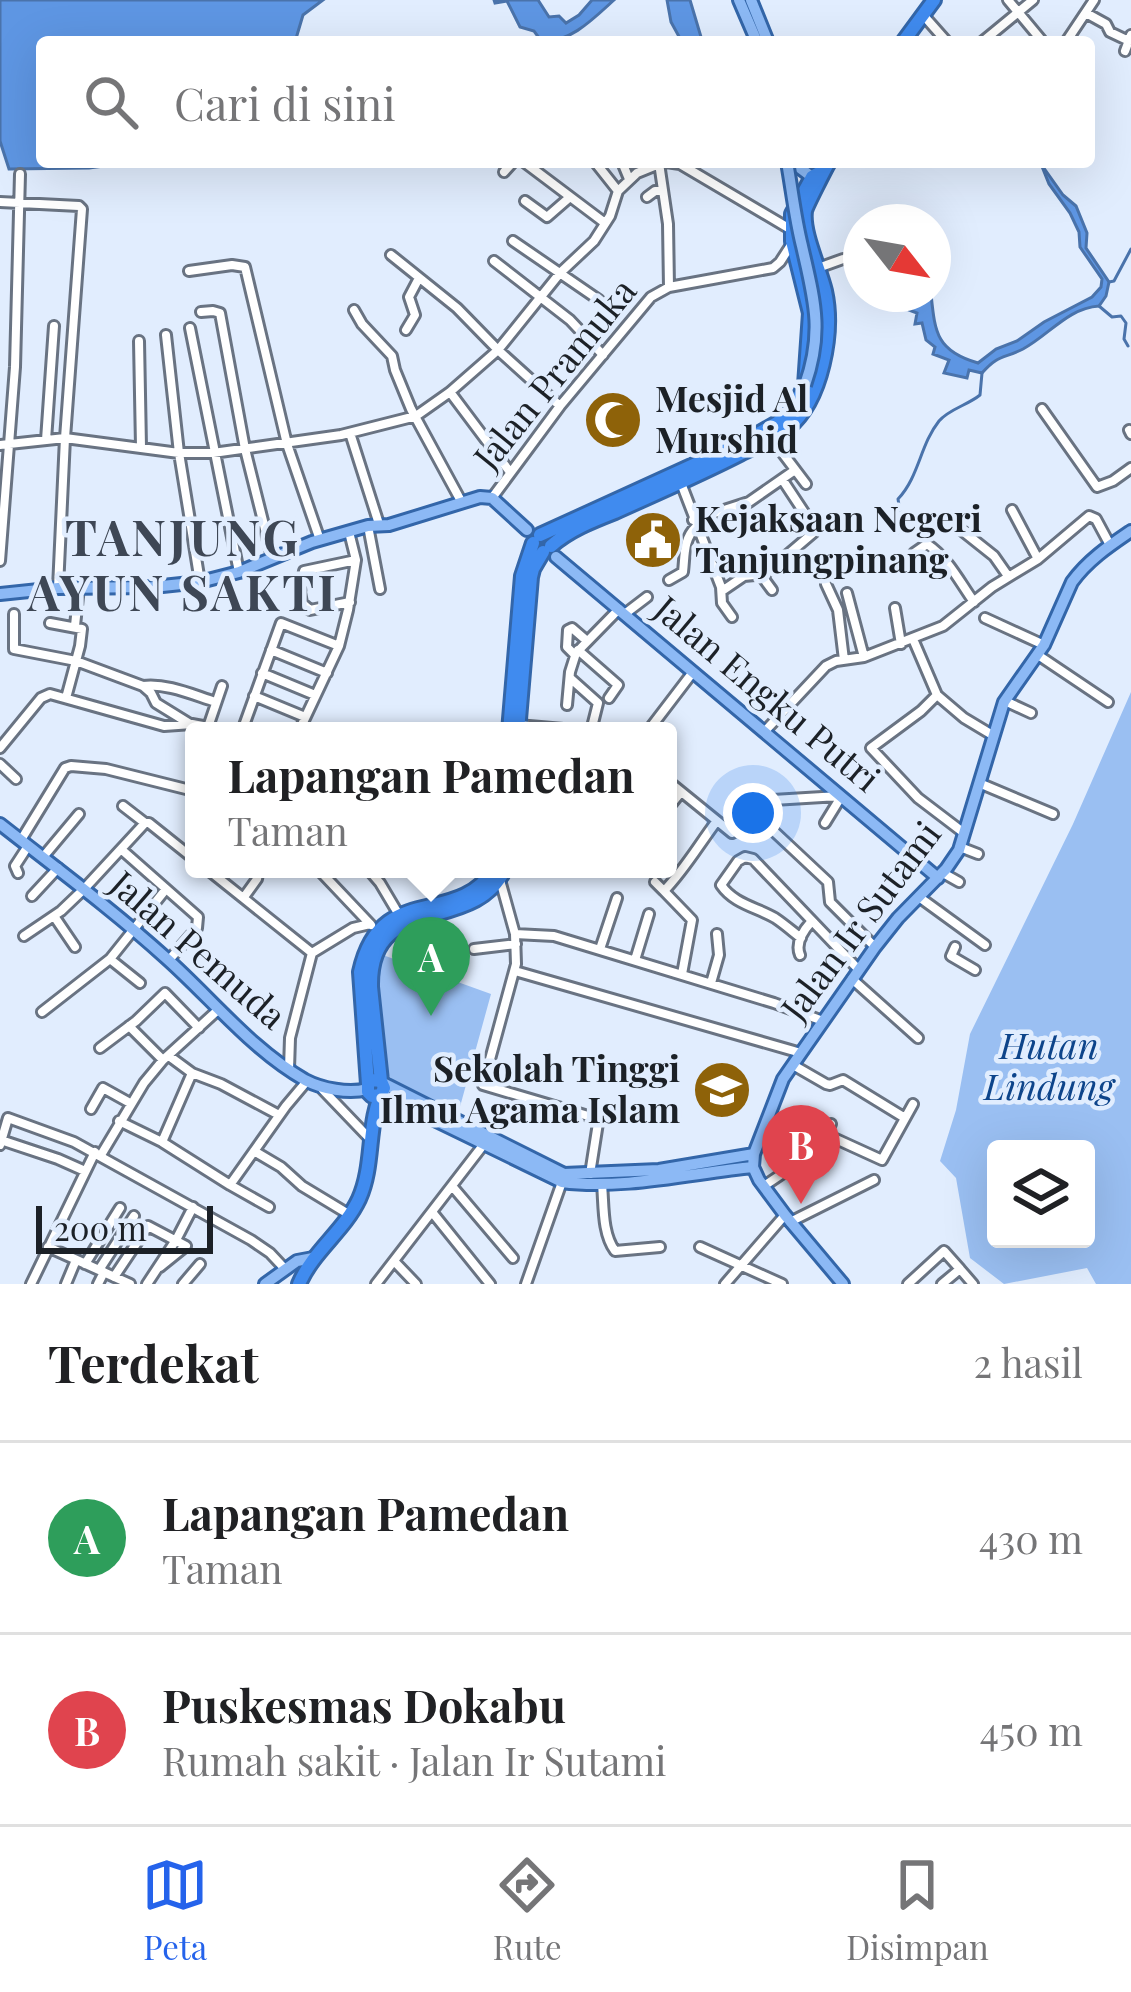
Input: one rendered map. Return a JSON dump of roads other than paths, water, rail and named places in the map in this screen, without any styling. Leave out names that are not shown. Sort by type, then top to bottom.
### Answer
[{"type":"highway","points":[[907,36],[934,0]]},
{"type":"highway","points":[[516,722],[533,569],[554,526],[771,438],[792,424],[808,401],[810,313],[791,235],[818,176]]},
{"type":"highway","points":[[542,544],[681,483],[793,409],[825,354],[828,326],[804,200]]},
{"type":"highway","points":[[376,1088],[360,972],[373,927],[399,915],[462,908],[491,890],[497,878]]},
{"type":"highway","points":[[299,1284],[362,1191],[375,1114],[372,963],[394,928],[425,912]]},
{"type":"main road","points":[[739,0],[755,36]]},
{"type":"main road","points":[[751,0],[766,36]]},
{"type":"main road","points":[[791,168],[796,222],[815,298],[809,385]]},
{"type":"main road","name":"Jalan Pramuka","points":[[0,594],[200,582],[320,540],[389,525],[461,501],[493,498],[542,544]]},
{"type":"main road","name":"Jalan Ir Sutami","points":[[753,1161],[770,1108],[793,1065],[875,947],[960,847],[1005,701],[1041,650],[1072,582],[1085,565],[1131,530]]},
{"type":"main road","name":"Jalan Engku Putri","points":[[542,544],[940,875]]},
{"type":"main road","name":"Jalan Pemuda","points":[[0,824],[134,929],[289,1069],[313,1083],[352,1091],[376,1088]]},
{"type":"main road","points":[[376,1088],[555,1177],[602,1183],[661,1179],[753,1161]]},
{"type":"main road","points":[[376,1088],[555,1177],[753,1161]]},
{"type":"main road","points":[[753,1161],[787,1218],[843,1284]]},
{"type":"main road","points":[[265,1284],[297,1261],[313,1258]]},
{"type":"street","points":[[1008,0],[1038,36]]},
{"type":"street","points":[[989,36],[1033,0]]},
{"type":"street","points":[[1070,36],[1094,0]]},
{"type":"street","points":[[1086,13],[1128,42]]},
{"type":"street","points":[[923,14],[941,36]]},
{"type":"street","points":[[504,172],[508,168]]},
{"type":"street","points":[[532,168],[605,223]]},
{"type":"street","points":[[600,168],[619,191]]},
{"type":"street","points":[[624,168],[629,179]]},
{"type":"street","points":[[4,445],[65,438],[179,453],[213,452],[350,433],[416,416],[498,350],[560,273],[586,251],[619,191],[646,168]]},
{"type":"street","points":[[662,168],[669,287]]},
{"type":"street","points":[[689,168],[791,235]]},
{"type":"street","points":[[0,562],[4,445],[15,368],[20,174]]},
{"type":"street","points":[[647,197],[663,191]]},
{"type":"street","points":[[525,202],[547,218],[570,197]]},
{"type":"street","points":[[0,202],[82,209],[58,588]]},
{"type":"street","name":"Jalan Pramuka","points":[[493,498],[560,406],[644,304],[669,287],[773,268],[791,235]]},
{"type":"street","points":[[513,241],[599,300]]},
{"type":"street","points":[[392,255],[458,308],[560,406]]},
{"type":"street","points":[[818,268],[843,259]]},
{"type":"street","points":[[494,261],[570,320],[603,355]]},
{"type":"street","points":[[189,272],[244,266],[287,444],[320,540]]},
{"type":"street","points":[[406,330],[415,315],[409,297],[419,278]]},
{"type":"street","points":[[354,310],[392,356],[416,416],[461,501]]},
{"type":"street","points":[[201,313],[220,313],[244,449],[272,557]]},
{"type":"street","points":[[46,440],[54,326]]},
{"type":"street","points":[[190,328],[239,572]]},
{"type":"street","points":[[166,335],[200,582]]},
{"type":"street","points":[[139,341],[141,447]]},
{"type":"street","points":[[450,392],[511,472]]},
{"type":"street","points":[[1042,409],[1098,488],[1131,468]]},
{"type":"street","points":[[350,433],[374,525],[380,589]]},
{"type":"street","points":[[771,438],[806,484]]},
{"type":"street","points":[[669,580],[683,572],[684,552],[695,523],[749,502],[794,470]]},
{"type":"street","points":[[722,591],[744,576],[761,575],[815,529],[782,479]]},
{"type":"street","points":[[681,483],[722,591],[722,603],[732,617]]},
{"type":"street","points":[[1012,510],[1038,560]]},
{"type":"street","points":[[766,731],[831,663],[864,657],[943,626],[1008,576],[1038,560],[1089,516],[1096,519],[1110,545]]},
{"type":"street","points":[[950,521],[994,556],[1008,576]]},
{"type":"street","points":[[302,722],[339,646],[350,602],[356,560],[349,532]]},
{"type":"street","points":[[914,553],[927,544],[932,546],[949,562],[974,602]]},
{"type":"street","points":[[350,602],[310,610],[300,592],[304,571],[356,560]]},
{"type":"street","points":[[761,575],[772,590]]},
{"type":"street","points":[[826,584],[838,610],[844,660]]},
{"type":"street","points":[[75,626],[79,587]]},
{"type":"street","points":[[847,593],[864,657]]},
{"type":"street","points":[[567,705],[577,652],[623,611],[647,597]]},
{"type":"street","points":[[895,608],[901,644]]},
{"type":"street","points":[[14,614],[14,649],[76,662],[142,686],[156,704],[188,722]]},
{"type":"street","points":[[985,617],[1041,650],[1108,702]]},
{"type":"street","points":[[50,623],[82,629],[66,698]]},
{"type":"street","points":[[245,722],[281,623],[339,646]]},
{"type":"street","points":[[587,641],[572,628],[568,630],[566,645],[618,685],[609,698]]},
{"type":"street","points":[[913,639],[937,695],[994,736]]},
{"type":"street","points":[[271,650],[326,673]]},
{"type":"street","points":[[655,722],[693,671]]},
{"type":"street","points":[[262,673],[315,695]]},
{"type":"street","points":[[569,677],[598,703],[592,722]]},
{"type":"street","points":[[142,686],[168,687],[216,702]]},
{"type":"street","points":[[210,722],[222,686]]},
{"type":"street","points":[[0,748],[41,698],[50,694],[164,727],[185,725]]},
{"type":"street","points":[[937,695],[871,748],[918,798],[965,833]]},
{"type":"street","points":[[254,696],[305,717]]},
{"type":"street","points":[[1005,701],[1031,713]]},
{"type":"street","points":[[0,764],[16,779]]},
{"type":"street","points":[[18,873],[15,866],[24,843],[65,768],[106,769],[185,789]]},
{"type":"street","points":[[979,783],[1054,814]]},
{"type":"street","points":[[677,789],[729,833],[773,800],[841,796]]},
{"type":"street","points":[[677,798],[681,793]]},
{"type":"street","points":[[825,823],[841,796]]},
{"type":"street","points":[[123,806],[185,852]]},
{"type":"street","points":[[43,857],[79,814]]},
{"type":"street","points":[[677,877],[716,822]]},
{"type":"street","points":[[25,936],[84,889],[145,823]]},
{"type":"street","points":[[765,823],[828,882],[830,902],[875,947]]},
{"type":"street","points":[[960,847],[978,854]]},
{"type":"street","points":[[122,850],[198,917],[199,924],[169,960]]},
{"type":"street","points":[[801,938],[772,916],[725,892],[721,885],[738,861],[753,859],[918,1038]]},
{"type":"street","points":[[32,896],[58,868]]},
{"type":"street","points":[[940,875],[959,883]]},
{"type":"street","points":[[219,878],[312,953]]},
{"type":"street","points":[[244,897],[257,878]]},
{"type":"street","points":[[327,878],[373,927]]},
{"type":"street","points":[[376,878],[399,915]]},
{"type":"street","points":[[501,878],[516,939],[515,971],[483,1085],[595,1118],[590,1174]]},
{"type":"street","points":[[664,891],[676,878]]},
{"type":"street","points":[[656,882],[692,920],[682,974]]},
{"type":"street","points":[[42,1012],[110,959],[166,889]]},
{"type":"street","points":[[919,897],[985,945]]},
{"type":"street","points":[[600,950],[617,898]]},
{"type":"street","points":[[635,960],[649,914]]},
{"type":"street","points":[[54,916],[75,947]]},
{"type":"street","points":[[800,955],[801,938],[812,922]]},
{"type":"street","points":[[289,1069],[290,1038],[312,953],[352,928],[373,927]]},
{"type":"street","points":[[474,949],[548,934],[823,1021]]},
{"type":"street","points":[[711,983],[719,955],[717,934]]},
{"type":"street","points":[[956,946],[951,956],[975,970]]},
{"type":"street","points":[[110,959],[140,983]]},
{"type":"street","points":[[515,971],[801,1053]]},
{"type":"street","points":[[100,1048],[165,993],[199,1028]]},
{"type":"street","points":[[31,1284],[85,1171],[130,1103],[166,1058],[219,1009]]},
{"type":"street","points":[[129,1026],[166,1058],[279,1115]]},
{"type":"street","points":[[793,1065],[826,1084],[843,1080],[905,1118]]},
{"type":"street","points":[[162,1142],[191,1072]]},
{"type":"street","points":[[230,1185],[279,1115],[313,1083],[371,1140]]},
{"type":"street","points":[[91,1108],[103,1088],[130,1103]]},
{"type":"street","points":[[825,1134],[880,1161],[913,1104]]},
{"type":"street","points":[[85,1171],[1,1139],[8,1118],[98,1154],[251,1240],[285,1269]]},
{"type":"street","points":[[119,1121],[269,1208]]},
{"type":"street","points":[[764,1186],[813,1153],[831,1124]]},
{"type":"street","points":[[376,1284],[484,1144]]},
{"type":"street","points":[[254,1151],[350,1215]]},
{"type":"street","points":[[526,1284],[555,1177]]},
{"type":"street","points":[[725,1284],[787,1218],[874,1180]]},
{"type":"street","points":[[602,1183],[611,1248],[661,1247]]},
{"type":"street","points":[[452,1186],[513,1258]]},
{"type":"street","points":[[147,1284],[193,1207]]},
{"type":"street","points":[[66,1284],[120,1208]]},
{"type":"street","points":[[432,1212],[490,1284]]},
{"type":"street","points":[[98,1284],[134,1216]]},
{"type":"street","points":[[115,1280],[146,1227],[189,1247],[160,1267]]},
{"type":"street","points":[[48,1247],[130,1284]]},
{"type":"street","points":[[700,1247],[782,1284]]},
{"type":"street","points":[[908,1284],[943,1251],[974,1284]]},
{"type":"street","points":[[394,1261],[416,1284]]},
{"type":"street","points":[[183,1284],[200,1264]]},
{"type":"street","points":[[942,1284],[960,1269]]},
{"type":"waterway","points":[[1109,282],[1114,281],[1131,249]]},
{"type":"waterway","points":[[1099,306],[1112,317],[1121,316],[1128,346]]},
{"type":"waterway","points":[[898,533],[898,499],[933,430],[943,417],[980,395],[982,373]]},
{"type":"place","name":"Mesjid Al Murshid","points":[[613,420]]},
{"type":"place","name":"Kejaksaan Negeri Tanjungpinang","points":[[653,540]]},
{"type":"place","name":"Lapangan Pamedan","points":[[431,1016]]},
{"type":"place","name":"Sekolah Tinggi Ilmu Agama Islam","points":[[722,1090]]},
{"type":"place","name":"Puskesmas Dokabu","points":[[801,1204]]},
{"type":"district","name":"TANJUNG AYUN SAKTI","points":[[183,566]]},
{"type":"park label","name":"Hutan Lindung","points":[[1049,1066]]}]
